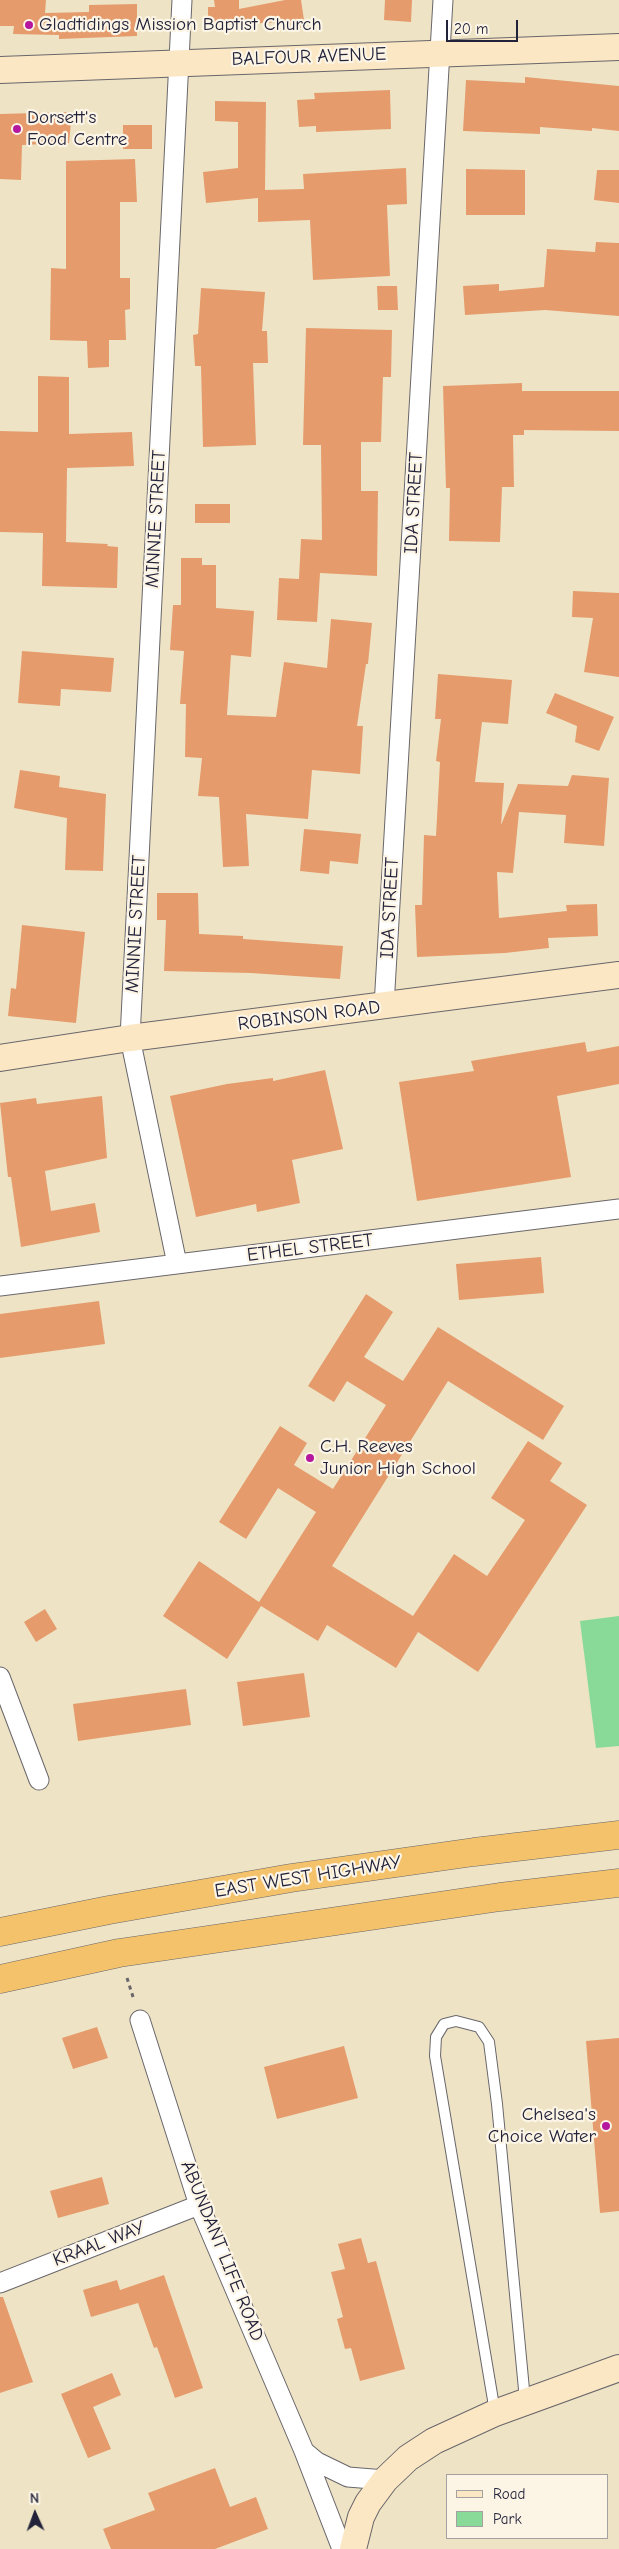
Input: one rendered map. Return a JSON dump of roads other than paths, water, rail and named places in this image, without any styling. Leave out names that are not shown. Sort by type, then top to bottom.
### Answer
[{"type":"highway","name":"EAST WEST HIGHWAY","points":[[0,1932],[109,1910],[291,1878],[474,1852],[619,1835]]},
{"type":"highway","points":[[0,1979],[120,1953],[500,1896],[619,1883]]},
{"type":"street","name":"MINNIE STREET","points":[[177,1264],[130,1038],[182,0]]},
{"type":"street","name":"IDA STREET","points":[[384,1006],[443,0]]},
{"type":"street","name":"BALFOUR AVENUE","points":[[0,70],[441,52],[619,47]]},
{"type":"street","name":"ROBINSON ROAD","points":[[0,1058],[130,1038],[619,974]]},
{"type":"street","name":"ETHEL STREET","points":[[0,1286],[619,1209]]},
{"type":"street","points":[[0,1676],[39,1780]]},
{"type":"street","name":"ABUNDANT LIFE ROAD","points":[[140,2020],[199,2205],[304,2451],[342,2549]]},
{"type":"street","name":"KRAAL WAY","points":[[0,2283],[199,2205]]},
{"type":"street","points":[[353,2549],[361,2516],[385,2480],[402,2464],[434,2441],[495,2414],[619,2368]]},
{"type":"street","points":[[304,2451],[317,2462],[348,2477],[385,2480]]},
{"type":"lane","points":[[495,2414],[435,2056],[436,2037],[444,2024],[456,2021],[479,2027],[489,2042],[497,2104],[525,2403]]},
{"type":"place","name":"Gladtidings Mission Baptist Church","points":[[29,25]]},
{"type":"place","name":"Dorsett's Food Centre","points":[[17,129]]},
{"type":"place","name":"C.H. Reeves Junior High School","points":[[310,1458]]},
{"type":"place","name":"Chelsea's Choice Water","points":[[606,2126]]}]
